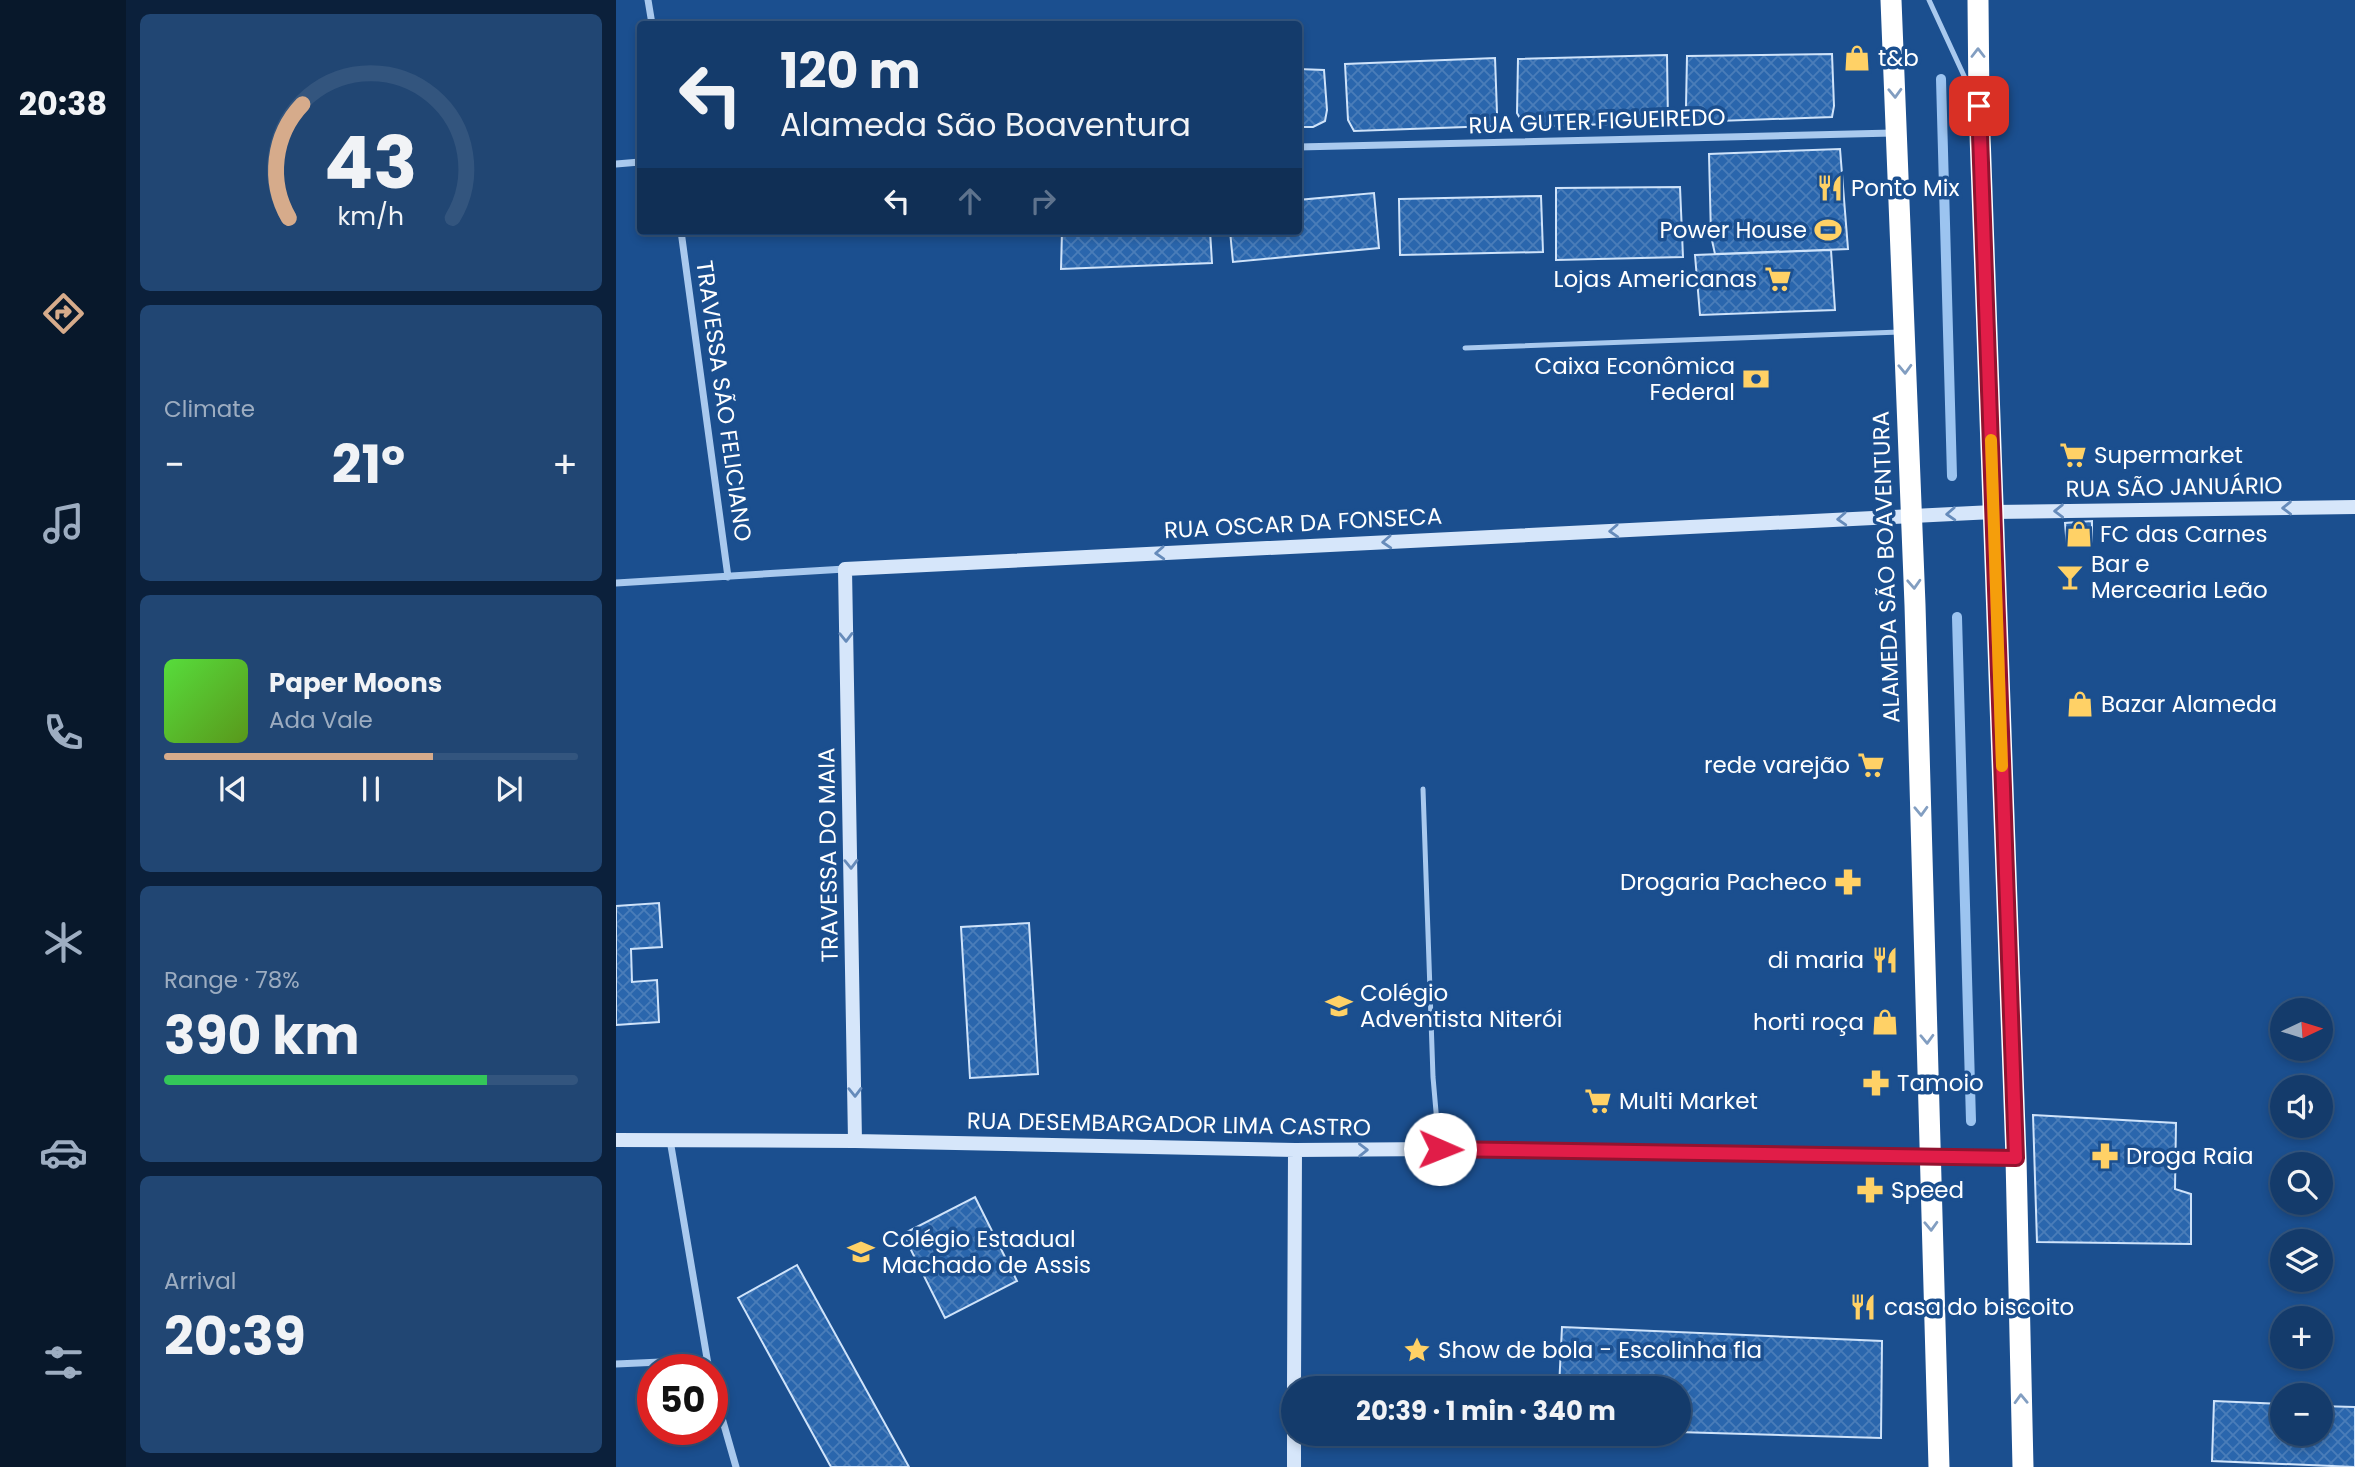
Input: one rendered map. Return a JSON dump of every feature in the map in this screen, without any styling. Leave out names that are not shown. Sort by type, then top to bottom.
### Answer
[{"type":"highway","name":"ALAMEDA SÃO BOAVENTURA","points":[[1891,0],[1915,605],[1939,1467]]},
{"type":"highway","points":[[1978,0],[1979,106],[2016,1158],[2023,1467]]},
{"type":"street","points":[[649,0],[652,21]]},
{"type":"street","name":"RUA GUTER FIGUEIREDO","points":[[1302,147],[1896,133]]},
{"type":"street","points":[[616,164],[637,162]]},
{"type":"street","name":"TRAVESSA SÃO FELICIANO","points":[[682,235],[728,577]]},
{"type":"street","name":"RUA SÃO JANUÁRIO","points":[[1993,512],[2355,507]]},
{"type":"street","name":"RUA OSCAR DA FONSECA","points":[[616,583],[845,569],[1993,512]]},
{"type":"street","name":"TRAVESSA DO MAIA","points":[[845,569],[855,1141]]},
{"type":"street","name":"RUA DESEMBARGADOR LIMA CASTRO","points":[[616,1140],[2016,1158]]},
{"type":"street","points":[[670,1140],[705,1354]]},
{"type":"street","points":[[1294,1376],[1295,1150]]},
{"type":"street","points":[[616,1364],[637,1363]]},
{"type":"street","points":[[728,1439],[736,1467]]},
{"type":"street","points":[[1294,1446],[1294,1467]]},
{"type":"lane","points":[[1929,0],[1979,106]]},
{"type":"lane","points":[[1465,348],[1904,332]]},
{"type":"lane","points":[[1423,789],[1433,1077],[1440,1149]]},
{"type":"building","points":[[1832,54],[1832,117],[1690,122],[1686,107],[1687,56]]},
{"type":"building","points":[[1667,55],[1668,122],[1525,127],[1517,113],[1518,59]]},
{"type":"building","points":[[1495,58],[1497,113],[1494,126],[1354,131],[1348,120],[1345,64]]},
{"type":"building","points":[[1302,69],[1324,70],[1327,110],[1325,121],[1313,127],[1302,127]]},
{"type":"building","points":[[1840,149],[1848,249],[1715,254],[1711,236],[1709,154]]},
{"type":"building","points":[[1680,187],[1683,257],[1556,260],[1556,188]]},
{"type":"building","points":[[1374,193],[1379,248],[1233,262],[1230,235],[1302,235],[1302,200]]},
{"type":"building","points":[[1541,196],[1543,252],[1400,255],[1399,199]]},
{"type":"building","points":[[1062,235],[1210,235],[1212,263],[1061,269]]},
{"type":"building","points":[[1831,250],[1835,310],[1700,315],[1695,255]]},
{"type":"building","name":"FC das Carnes","points":[[2092,521],[2092,546],[2067,548],[2065,523]]},
{"type":"building","points":[[659,903],[662,947],[631,949],[632,982],[657,980],[659,1022],[616,1025],[616,906]]},
{"type":"building","points":[[1029,923],[1038,1074],[970,1078],[961,927]]},
{"type":"building","name":"Droga Raia","points":[[2033,1115],[2176,1123],[2175,1189],[2191,1194],[2191,1244],[2037,1242]]},
{"type":"building","points":[[975,1197],[1017,1281],[945,1318],[903,1234]]},
{"type":"building","points":[[797,1265],[909,1467],[831,1467],[738,1298]]},
{"type":"building","points":[[1562,1327],[1882,1341],[1881,1438],[1691,1432],[1691,1376],[1560,1376]]},
{"type":"building","points":[[2214,1401],[2270,1403],[2270,1446],[2333,1446],[2333,1406],[2355,1407],[2355,1467],[2212,1461]]},
{"type":"waterway","points":[[1941,79],[1952,476]]},
{"type":"waterway","points":[[1957,617],[1971,1121]]},
{"type":"slow traffic","points":[[1991,440],[2002,766]]},
{"type":"place","name":"t&b","points":[[1857,58]]},
{"type":"place","name":"Ponto Mix","points":[[1830,188]]},
{"type":"place","name":"Power House","points":[[1828,230]]},
{"type":"place","name":"Lojas Americanas","points":[[1778,279]]},
{"type":"place","name":"Caixa Econômica Federal","points":[[1756,379]]},
{"type":"place","name":"Supermarket","points":[[2073,455]]},
{"type":"place","name":"FC das Carnes","points":[[2079,534]]},
{"type":"place","name":"Bar e Mercearia Leão","points":[[2070,577]]},
{"type":"place","name":"Bazar Alameda","points":[[2080,704]]},
{"type":"place","name":"rede varejão","points":[[1871,765]]},
{"type":"place","name":"Drogaria Pacheco","points":[[1848,882]]},
{"type":"place","name":"di maria","points":[[1885,960]]},
{"type":"place","name":"Colégio Adventista Niterói","points":[[1339,1006]]},
{"type":"place","name":"horti roça","points":[[1885,1022]]},
{"type":"place","name":"Tamoio","points":[[1876,1083]]},
{"type":"place","name":"Multi Market","points":[[1598,1101]]},
{"type":"place","name":"Droga Raia","points":[[2105,1156]]},
{"type":"place","name":"Speed","points":[[1870,1190]]},
{"type":"place","name":"Colégio Estadual Machado de Assis","points":[[861,1252]]},
{"type":"place","name":"casa do biscoito","points":[[1863,1307]]},
{"type":"place","name":"Show de bola - Escolinha fla","points":[[1417,1350]]},
{"type":"route","points":[[1440,1149],[2016,1158],[1979,106]]}]
